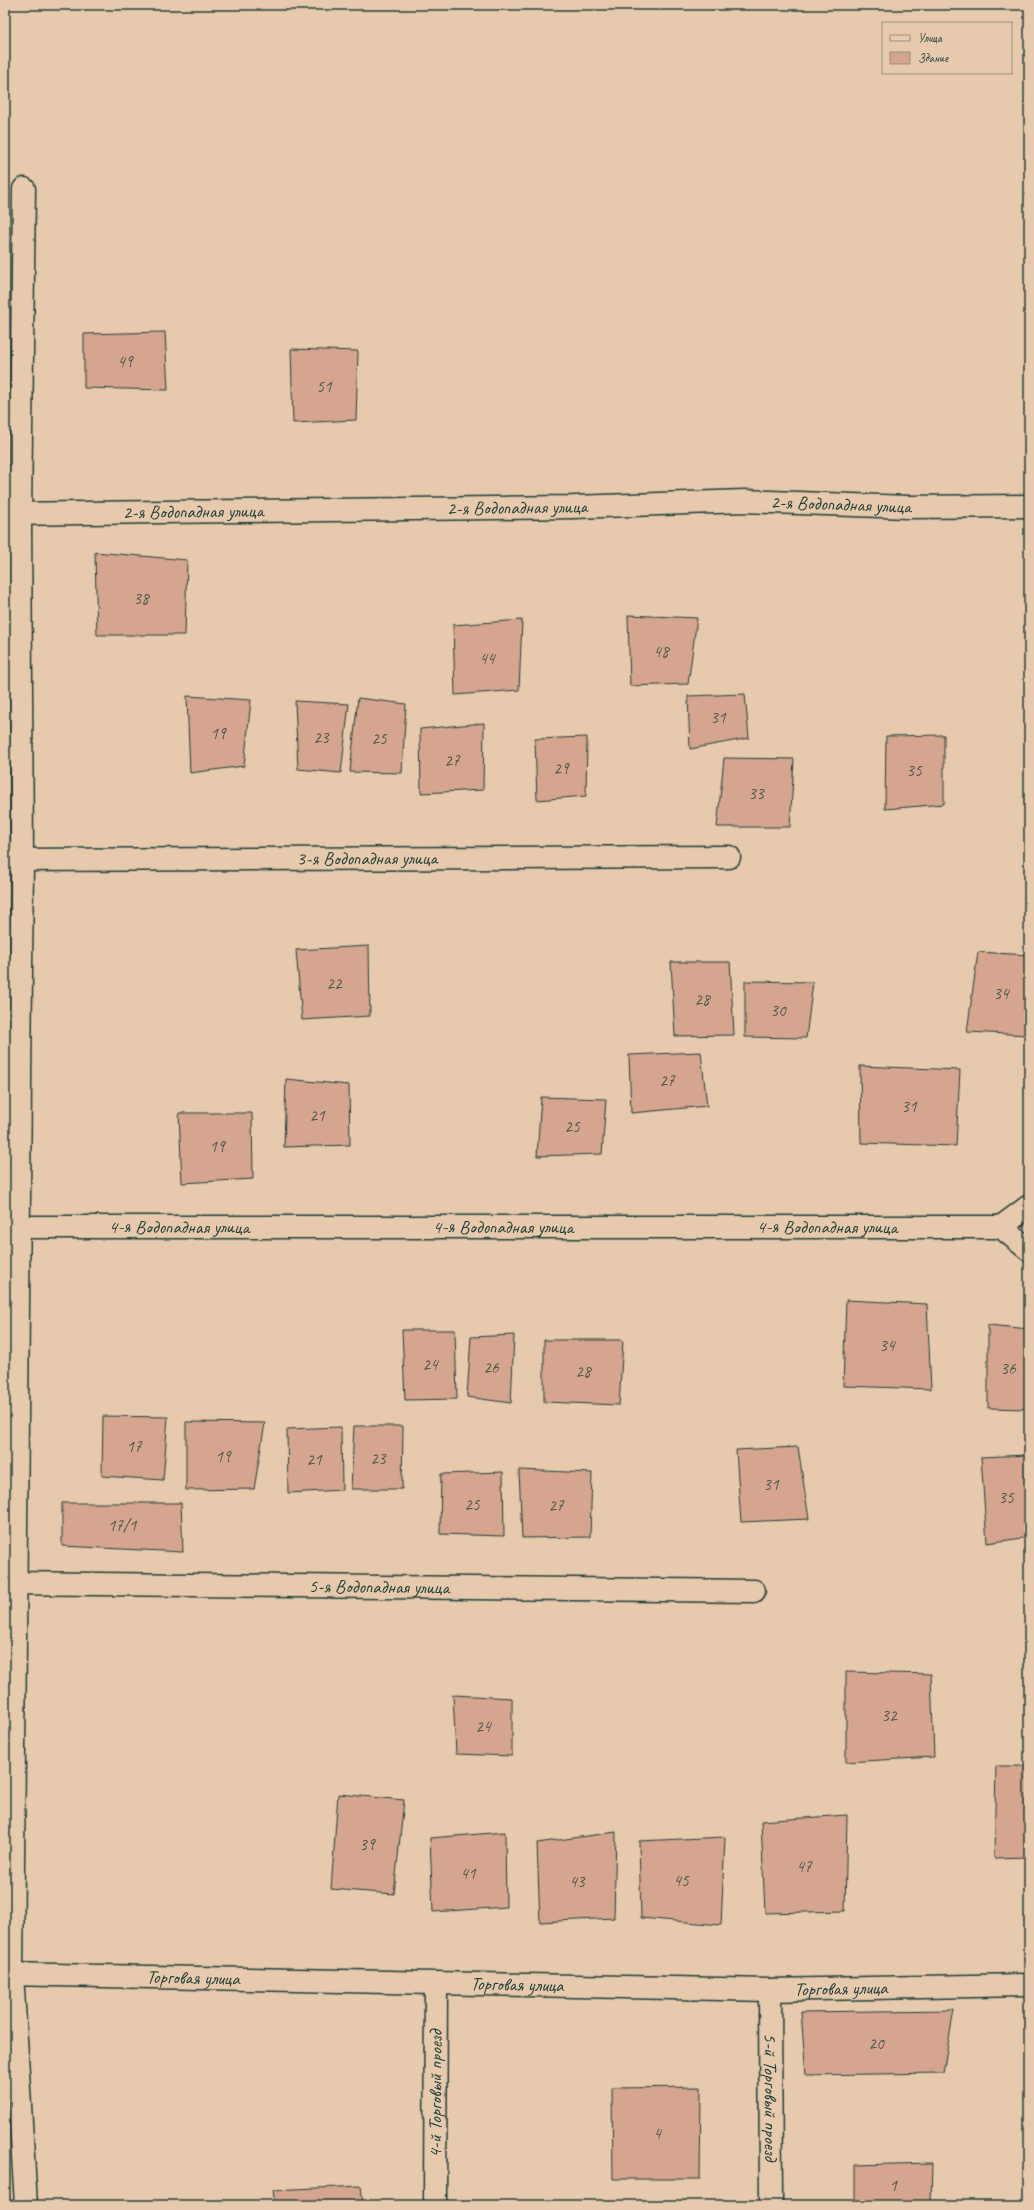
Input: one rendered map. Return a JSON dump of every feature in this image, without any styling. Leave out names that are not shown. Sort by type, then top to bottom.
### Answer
[{"type":"street","points":[[24,189],[13,515],[12,1227],[8,1974],[26,2205]]},
{"type":"street","name":"2-я Водопадная улица","points":[[13,515],[574,507],[744,502],[908,507],[1029,506]]},
{"type":"street","name":"3-я Водопадная улица","points":[[13,860],[730,857]]},
{"type":"street","points":[[1029,1206],[1001,1227],[1029,1250]]},
{"type":"street","name":"4-я Водопадная улица","points":[[12,1227],[1001,1227]]},
{"type":"street","name":"5-я Водопадная улица","points":[[10,1583],[754,1591]]},
{"type":"street","name":"Торговая улица","points":[[8,1974],[770,1990],[1029,1985]]},
{"type":"street","name":"4-й Торговый проезд","points":[[435,2205],[436,1983]]},
{"type":"street","name":"5-й Торговый проезд","points":[[770,1990],[771,2205]]},
{"type":"building","points":[[165,332],[168,390],[84,388],[84,334]]},
{"type":"building","points":[[291,349],[358,351],[356,420],[293,423]]},
{"type":"building","points":[[95,552],[187,560],[185,635],[97,635]]},
{"type":"building","points":[[628,615],[697,618],[688,684],[630,686]]},
{"type":"building","points":[[522,620],[519,690],[455,695],[453,625]]},
{"type":"building","points":[[745,694],[749,738],[690,749],[688,696]]},
{"type":"building","points":[[187,696],[251,700],[244,766],[190,773]]},
{"type":"building","points":[[358,698],[406,704],[402,773],[350,772]]},
{"type":"building","points":[[295,701],[349,704],[341,773],[298,769]]},
{"type":"building","points":[[484,723],[483,790],[421,793],[420,729]]},
{"type":"building","points":[[944,735],[944,804],[885,809],[886,736]]},
{"type":"building","points":[[587,737],[586,796],[537,800],[535,739]]},
{"type":"building","points":[[724,758],[794,759],[790,827],[717,827]]},
{"type":"building","points":[[369,946],[370,1016],[302,1020],[296,950]]},
{"type":"building","points":[[978,952],[1029,955],[1029,1035],[967,1032]]},
{"type":"building","points":[[671,962],[730,962],[734,1035],[675,1036]]},
{"type":"building","points":[[745,981],[813,982],[806,1038],[745,1037]]},
{"type":"building","points":[[701,1052],[707,1106],[631,1113],[629,1055]]},
{"type":"building","points":[[860,1066],[960,1070],[956,1146],[861,1143]]},
{"type":"building","points":[[286,1079],[349,1085],[350,1145],[284,1147]]},
{"type":"building","points":[[541,1097],[606,1099],[602,1154],[537,1156]]},
{"type":"building","points":[[179,1113],[252,1113],[253,1179],[182,1183]]},
{"type":"building","points":[[846,1300],[927,1304],[931,1389],[843,1386]]},
{"type":"building","points":[[988,1325],[1029,1329],[1029,1409],[988,1408]]},
{"type":"building","points":[[402,1330],[455,1330],[457,1399],[405,1400]]},
{"type":"building","points":[[514,1335],[511,1403],[467,1397],[471,1337]]},
{"type":"building","points":[[544,1340],[623,1340],[619,1405],[544,1402]]},
{"type":"building","points":[[103,1416],[168,1417],[163,1480],[102,1476]]},
{"type":"building","points":[[186,1422],[265,1423],[254,1489],[186,1490]]},
{"type":"building","points":[[354,1426],[403,1426],[402,1489],[351,1489]]},
{"type":"building","points":[[341,1427],[342,1490],[288,1493],[287,1429]]},
{"type":"building","points":[[798,1447],[809,1519],[741,1522],[736,1450]]},
{"type":"building","points":[[1029,1455],[1029,1537],[987,1543],[981,1457]]},
{"type":"building","points":[[519,1470],[592,1473],[590,1537],[522,1538]]},
{"type":"building","points":[[503,1472],[504,1536],[440,1534],[441,1474]]},
{"type":"building","points":[[62,1503],[181,1503],[183,1552],[62,1546]]},
{"type":"building","points":[[846,1672],[931,1674],[934,1757],[846,1762]]},
{"type":"building","points":[[453,1695],[512,1698],[512,1756],[456,1754]]},
{"type":"building","points":[[996,1766],[1029,1766],[1029,1857],[994,1858]]},
{"type":"building","points":[[338,1794],[404,1800],[394,1894],[331,1889]]},
{"type":"building","points":[[847,1815],[845,1911],[765,1913],[761,1821]]},
{"type":"building","points":[[505,1832],[506,1907],[433,1912],[430,1838]]},
{"type":"building","points":[[616,1832],[614,1918],[540,1922],[537,1843]]},
{"type":"building","points":[[725,1837],[721,1925],[641,1918],[639,1841]]},
{"type":"building","points":[[954,2010],[943,2073],[806,2075],[801,2012]]},
{"type":"building","points":[[701,2087],[700,2179],[613,2179],[612,2088]]},
{"type":"building","points":[[932,2163],[931,2205],[855,2205],[855,2165]]},
{"type":"building","points":[[361,2186],[363,2205],[275,2205],[273,2190]]},
{"type":"building","points":[[79,2202],[151,2205],[79,2205]]}]
